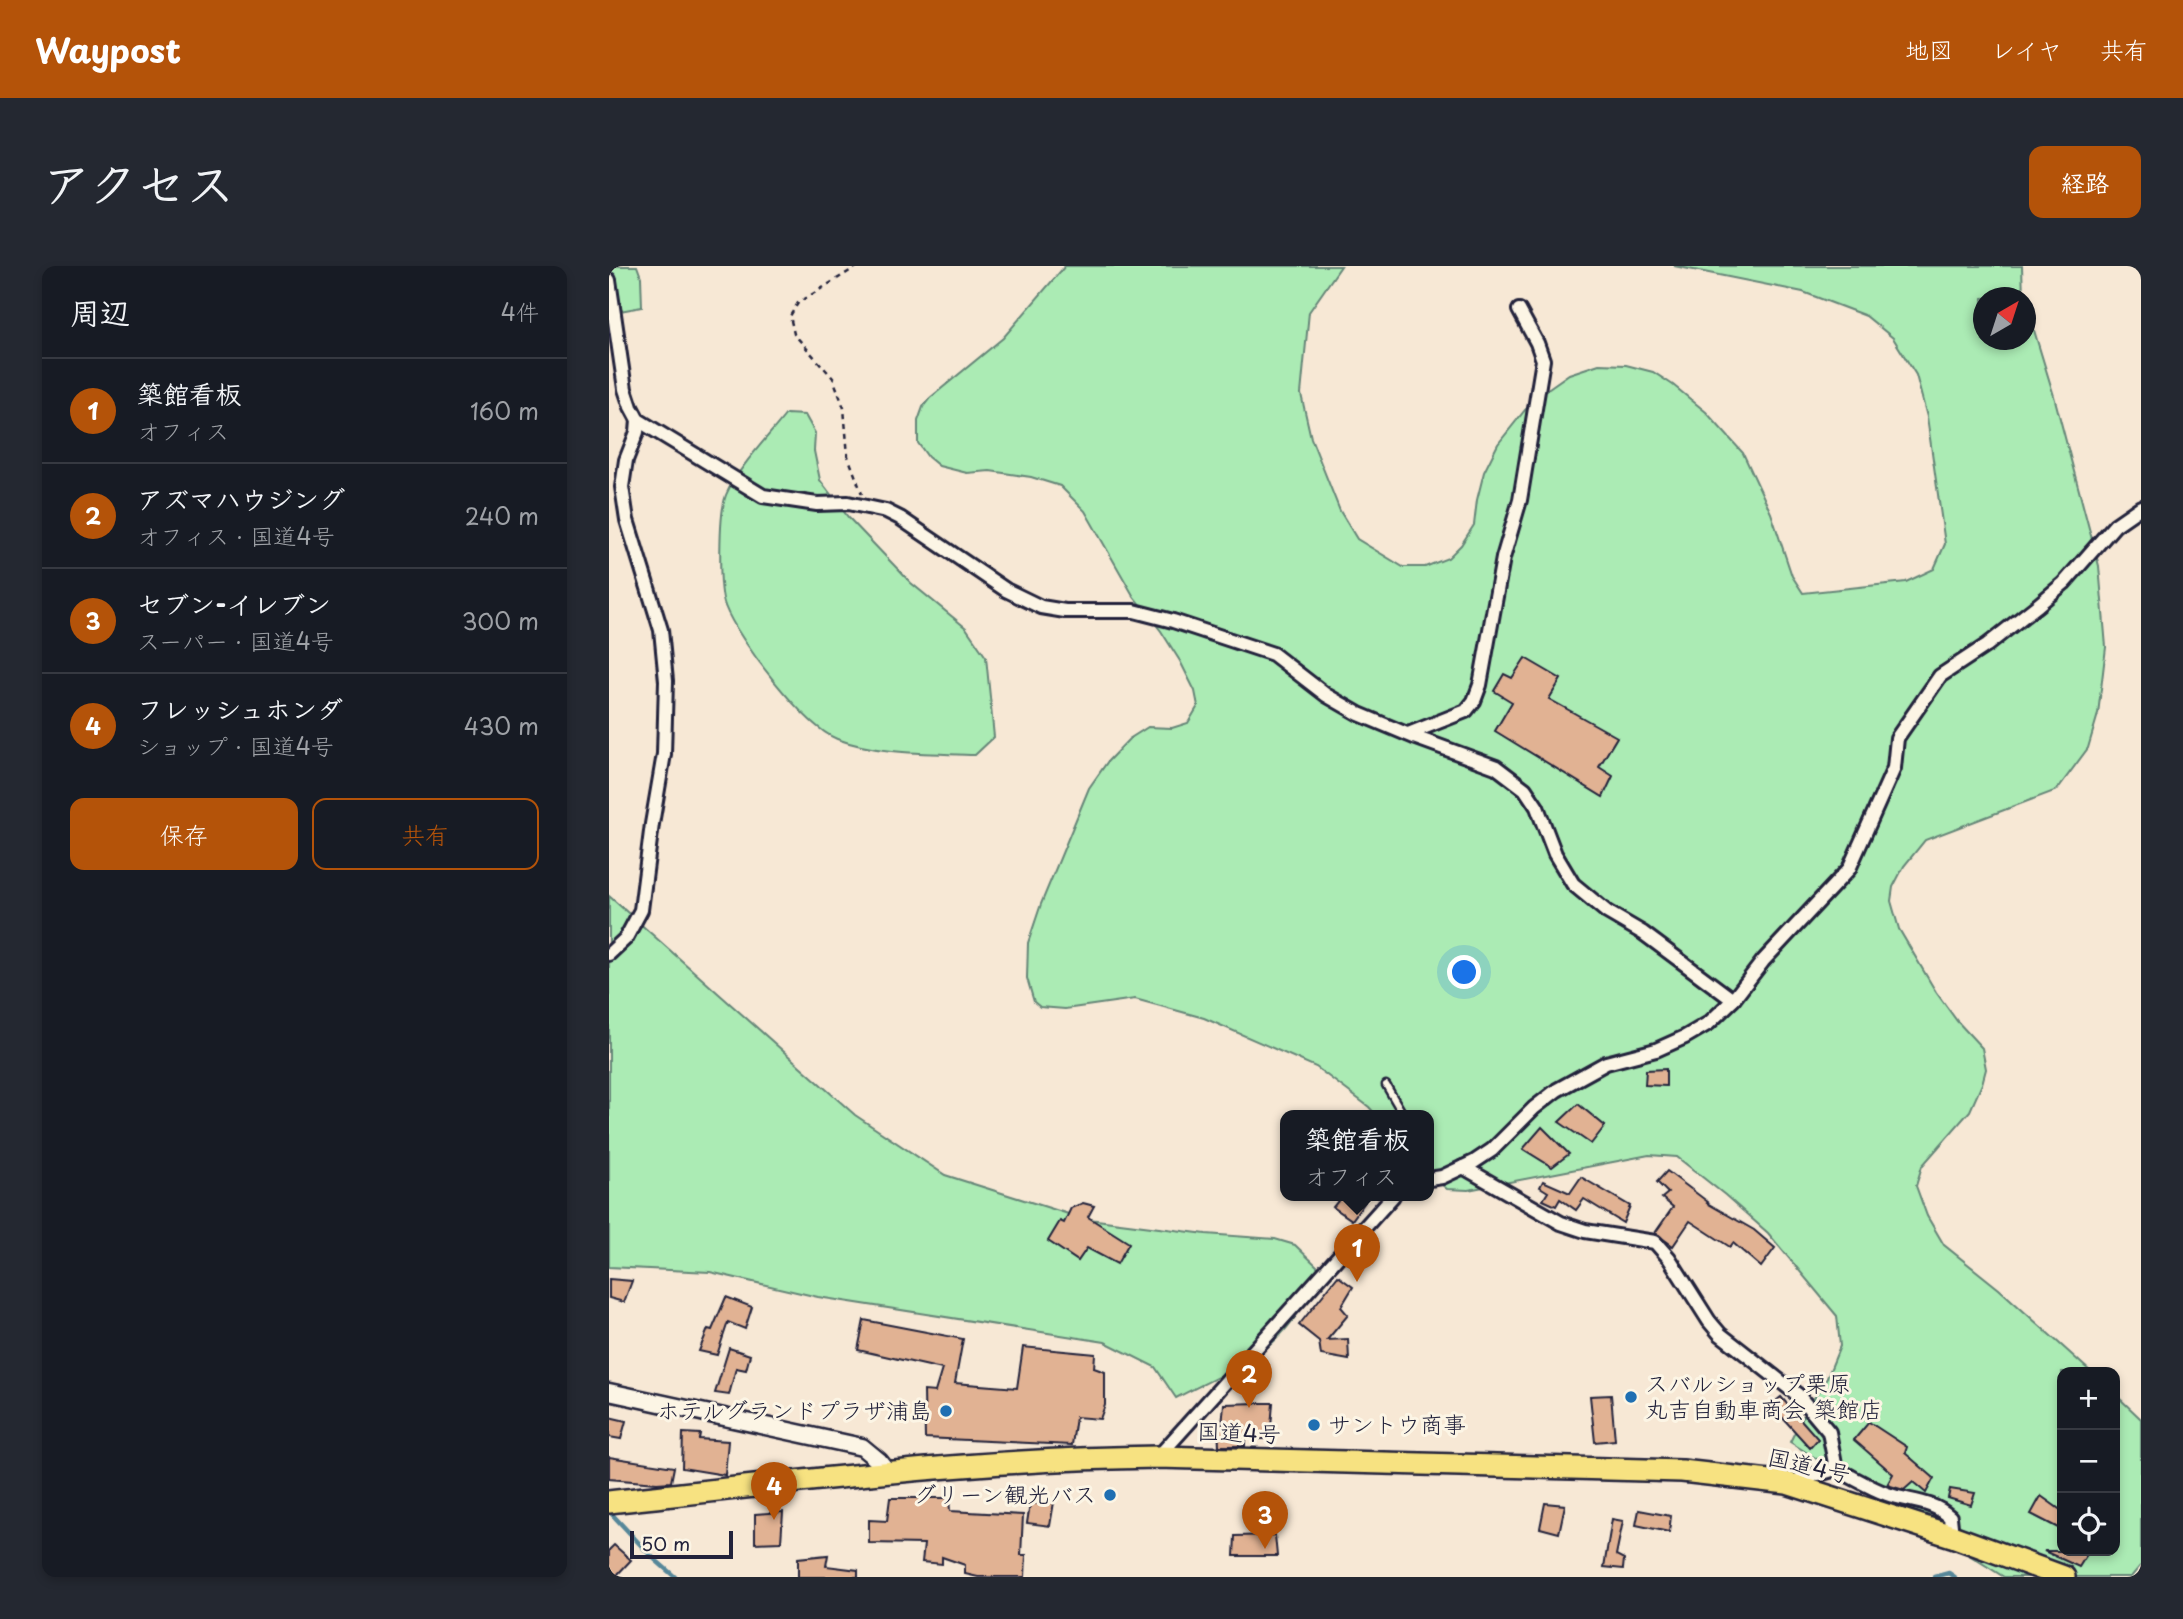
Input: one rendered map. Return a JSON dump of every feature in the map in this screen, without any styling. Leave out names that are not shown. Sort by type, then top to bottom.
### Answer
[{"type":"highway","name":"国道4号","points":[[610,1502],[887,1471],[1093,1458],[1158,1457],[1682,1471],[1787,1483],[1952,1536],[2064,1577]]},
{"type":"street","points":[[609,280],[625,390],[638,420],[763,496],[817,504],[848,503],[886,511],[1006,590],[1041,607],[1065,611],[1134,611],[1273,654],[1326,695],[1359,714],[1496,767],[1525,789],[1537,807],[1555,854],[1573,884],[1607,912],[1643,933],[1733,1000]]},
{"type":"street","points":[[1408,734],[1466,711],[1474,701],[1480,685],[1503,558],[1520,500],[1543,360],[1519,310]]},
{"type":"street","points":[[609,954],[626,938],[641,910],[664,754],[666,681],[661,630],[627,520],[622,487],[626,460],[637,432],[638,420]]},
{"type":"street","points":[[1434,1178],[1463,1167],[1492,1150],[1534,1108],[1557,1090],[1606,1063],[1656,1050],[1709,1023],[1733,1000],[1763,961],[1849,869],[1894,768],[1897,737],[1940,676],[1987,645],[2038,605],[2064,583],[2115,524],[2141,507]]},
{"type":"street","points":[[1463,1167],[1561,1223],[1585,1231],[1655,1242],[1669,1258],[1720,1334],[1798,1395],[1829,1432],[1836,1469]]},
{"type":"street","points":[[1158,1457],[1388,1201]]},
{"type":"street","points":[[609,1392],[862,1447],[887,1471]]},
{"type":"street","points":[[1787,1483],[1836,1469],[1888,1494],[1927,1502],[1943,1511],[1950,1517],[1952,1536]]},
{"type":"lane","points":[[1386,1085],[1401,1110]]},
{"type":"path","points":[[858,266],[798,303],[790,316],[794,334],[833,378],[844,408],[848,456],[867,508]]},
{"type":"green space","points":[[609,266],[637,266],[641,277],[642,307],[609,313]]},
{"type":"green space","points":[[1065,266],[1341,266],[1309,312],[1301,394],[1311,438],[1340,511],[1357,539],[1403,567],[1425,567],[1448,558],[1461,545],[1474,525],[1484,472],[1498,444],[1525,410],[1549,388],[1569,374],[1599,364],[1626,365],[1653,372],[1706,412],[1743,453],[1771,513],[1792,576],[1803,593],[1906,582],[1934,569],[1945,544],[1927,417],[1916,375],[1893,338],[1866,316],[1803,292],[1674,266],[2022,266],[2023,287],[1973,287],[1973,350],[2036,350],[2036,337],[2099,566],[2106,647],[2098,714],[2088,748],[2057,790],[1925,840],[1904,866],[1893,887],[1891,901],[1899,929],[1936,992],[1957,1021],[1982,1048],[1986,1069],[1970,1111],[1922,1166],[1916,1186],[1927,1216],[1944,1245],[1999,1289],[2085,1367],[2057,1367],[2057,1556],[2120,1556],[2120,1399],[2141,1419],[2141,1565],[2131,1577],[2004,1577],[1790,1442],[1827,1378],[1840,1346],[1837,1316],[1768,1233],[1677,1157],[1649,1155],[1468,1190],[1447,1189],[1434,1178],[1434,1110],[1372,1110],[1316,1067],[1204,1018],[1135,999],[1065,1009],[1040,1007],[1034,1002],[1027,978],[1028,943],[1041,904],[1089,788],[1108,761],[1129,739],[1148,727],[1172,728],[1188,723],[1198,706],[1195,691],[1180,661],[1134,597],[1085,511],[1060,486],[1031,477],[990,471],[967,473],[939,466],[918,443],[918,421],[930,398],[1003,338]]},
{"type":"green space","points":[[786,414],[805,415],[815,433],[814,451],[820,480],[848,517],[911,583],[966,628],[986,657],[994,737],[975,755],[888,751],[837,739],[807,718],[790,700],[757,660],[732,621],[725,606],[720,568],[722,518],[726,495],[745,464]]},
{"type":"green space","points":[[609,896],[855,1115],[945,1175],[1081,1218],[1206,1234],[1275,1239],[1295,1245],[1319,1268],[1308,1296],[1295,1318],[1264,1350],[1176,1398],[1155,1367],[1105,1342],[818,1297],[710,1272],[609,1267]]},
{"type":"building","points":[[1525,658],[1561,679],[1549,699],[1617,737],[1599,767],[1613,776],[1603,797],[1495,731],[1512,702],[1494,691],[1504,674],[1512,678]]},
{"type":"building","points":[[1666,1069],[1666,1086],[1645,1085],[1646,1070]]},
{"type":"building","points":[[1578,1104],[1605,1126],[1591,1144],[1559,1122]]},
{"type":"building","points":[[1542,1127],[1569,1154],[1552,1167],[1523,1149]]},
{"type":"building","points":[[1667,1171],[1707,1203],[1754,1230],[1775,1248],[1761,1267],[1733,1243],[1730,1247],[1690,1221],[1673,1246],[1655,1233],[1673,1207],[1662,1198],[1668,1193],[1657,1182]]},
{"type":"building","points":[[1581,1177],[1630,1206],[1623,1223],[1584,1199],[1576,1210],[1560,1199],[1556,1206],[1543,1200],[1548,1192],[1540,1187],[1543,1181],[1570,1193]]},
{"type":"building","points":[[1338,1201],[1365,1202],[1352,1220],[1333,1207]]},
{"type":"building","points":[[1083,1203],[1094,1206],[1088,1217],[1129,1243],[1117,1264],[1087,1248],[1078,1261],[1048,1241],[1060,1221],[1064,1223],[1071,1208]]},
{"type":"building","points":[[1338,1276],[1353,1287],[1341,1307],[1348,1315],[1327,1340],[1348,1339],[1349,1360],[1321,1355],[1319,1341],[1299,1325]]},
{"type":"building","points":[[609,1279],[632,1281],[624,1302],[609,1298]]},
{"type":"building","points":[[726,1297],[752,1307],[745,1329],[728,1322],[717,1355],[699,1351],[708,1329],[712,1330]]},
{"type":"building","points":[[864,1320],[963,1339],[955,1383],[1017,1388],[1023,1347],[1095,1354],[1094,1368],[1105,1372],[1105,1405],[1100,1419],[1076,1417],[1072,1445],[925,1438],[924,1391],[935,1392],[942,1369],[858,1350]]},
{"type":"building","points":[[729,1348],[750,1355],[746,1370],[736,1368],[729,1395],[715,1393]]},
{"type":"building","points":[[1611,1395],[1615,1440],[1595,1442],[1590,1396]]},
{"type":"building","points":[[1781,1397],[1818,1439],[1810,1448],[1771,1405]]},
{"type":"building","points":[[1273,1403],[1270,1439],[1245,1439],[1245,1446],[1219,1446],[1218,1425],[1222,1426],[1224,1404]]},
{"type":"building","points":[[609,1417],[626,1421],[621,1439],[609,1437]]},
{"type":"building","points":[[1869,1422],[1907,1447],[1905,1453],[1934,1478],[1926,1493],[1913,1482],[1904,1490],[1887,1485],[1893,1474],[1854,1440]]},
{"type":"building","points":[[683,1433],[700,1434],[699,1439],[728,1441],[725,1475],[682,1468]]},
{"type":"building","points":[[609,1457],[674,1467],[671,1482],[609,1479]]},
{"type":"building","points":[[1950,1489],[1975,1493],[1971,1505],[1948,1498]]},
{"type":"building","points":[[2041,1496],[2057,1507],[2057,1527],[2031,1514]]},
{"type":"building","points":[[890,1498],[949,1498],[950,1511],[1023,1515],[1021,1555],[1026,1555],[1025,1577],[978,1577],[965,1574],[965,1565],[942,1557],[942,1564],[922,1562],[924,1544],[869,1543],[869,1520],[887,1521]]},
{"type":"building","points":[[1054,1502],[1050,1526],[1027,1523],[1030,1504]]},
{"type":"building","points":[[1545,1503],[1565,1505],[1559,1533],[1540,1528]]},
{"type":"building","points":[[1639,1510],[1671,1516],[1669,1532],[1636,1525]]},
{"type":"building","points":[[783,1512],[781,1542],[755,1543],[755,1514]]},
{"type":"building","points":[[1612,1519],[1623,1521],[1616,1555],[1624,1559],[1623,1569],[1604,1567]]},
{"type":"building","points":[[1275,1535],[1277,1556],[1234,1556],[1235,1536]]},
{"type":"building","points":[[614,1545],[631,1560],[616,1576],[609,1570],[609,1550]]},
{"type":"building","points":[[2044,1551],[2057,1551],[2057,1556],[2086,1556],[2079,1567]]},
{"type":"building","points":[[828,1555],[826,1566],[858,1570],[858,1577],[798,1577],[798,1558]]},
{"type":"waterway","points":[[609,1511],[651,1556],[675,1577]]},
{"type":"waterway","points":[[1934,1577],[1949,1573],[1955,1577]]},
{"type":"place","name":"築館看板","points":[[1357,1282]]},
{"type":"place","name":"スバルショップ栗原 丸吉自動車商会 築館店","points":[[1631,1397]]},
{"type":"place","name":"アズマハウジング","points":[[1249,1408]]},
{"type":"place","name":"ホテルグランドプラザ浦島","points":[[946,1411]]},
{"type":"place","name":"サントウ商事","points":[[1314,1425]]},
{"type":"place","name":"グリーン観光バス","points":[[1110,1495]]},
{"type":"place","name":"フレッシュホンダ","points":[[774,1520]]},
{"type":"place","name":"セブン-イレブン","points":[[1265,1549]]}]
